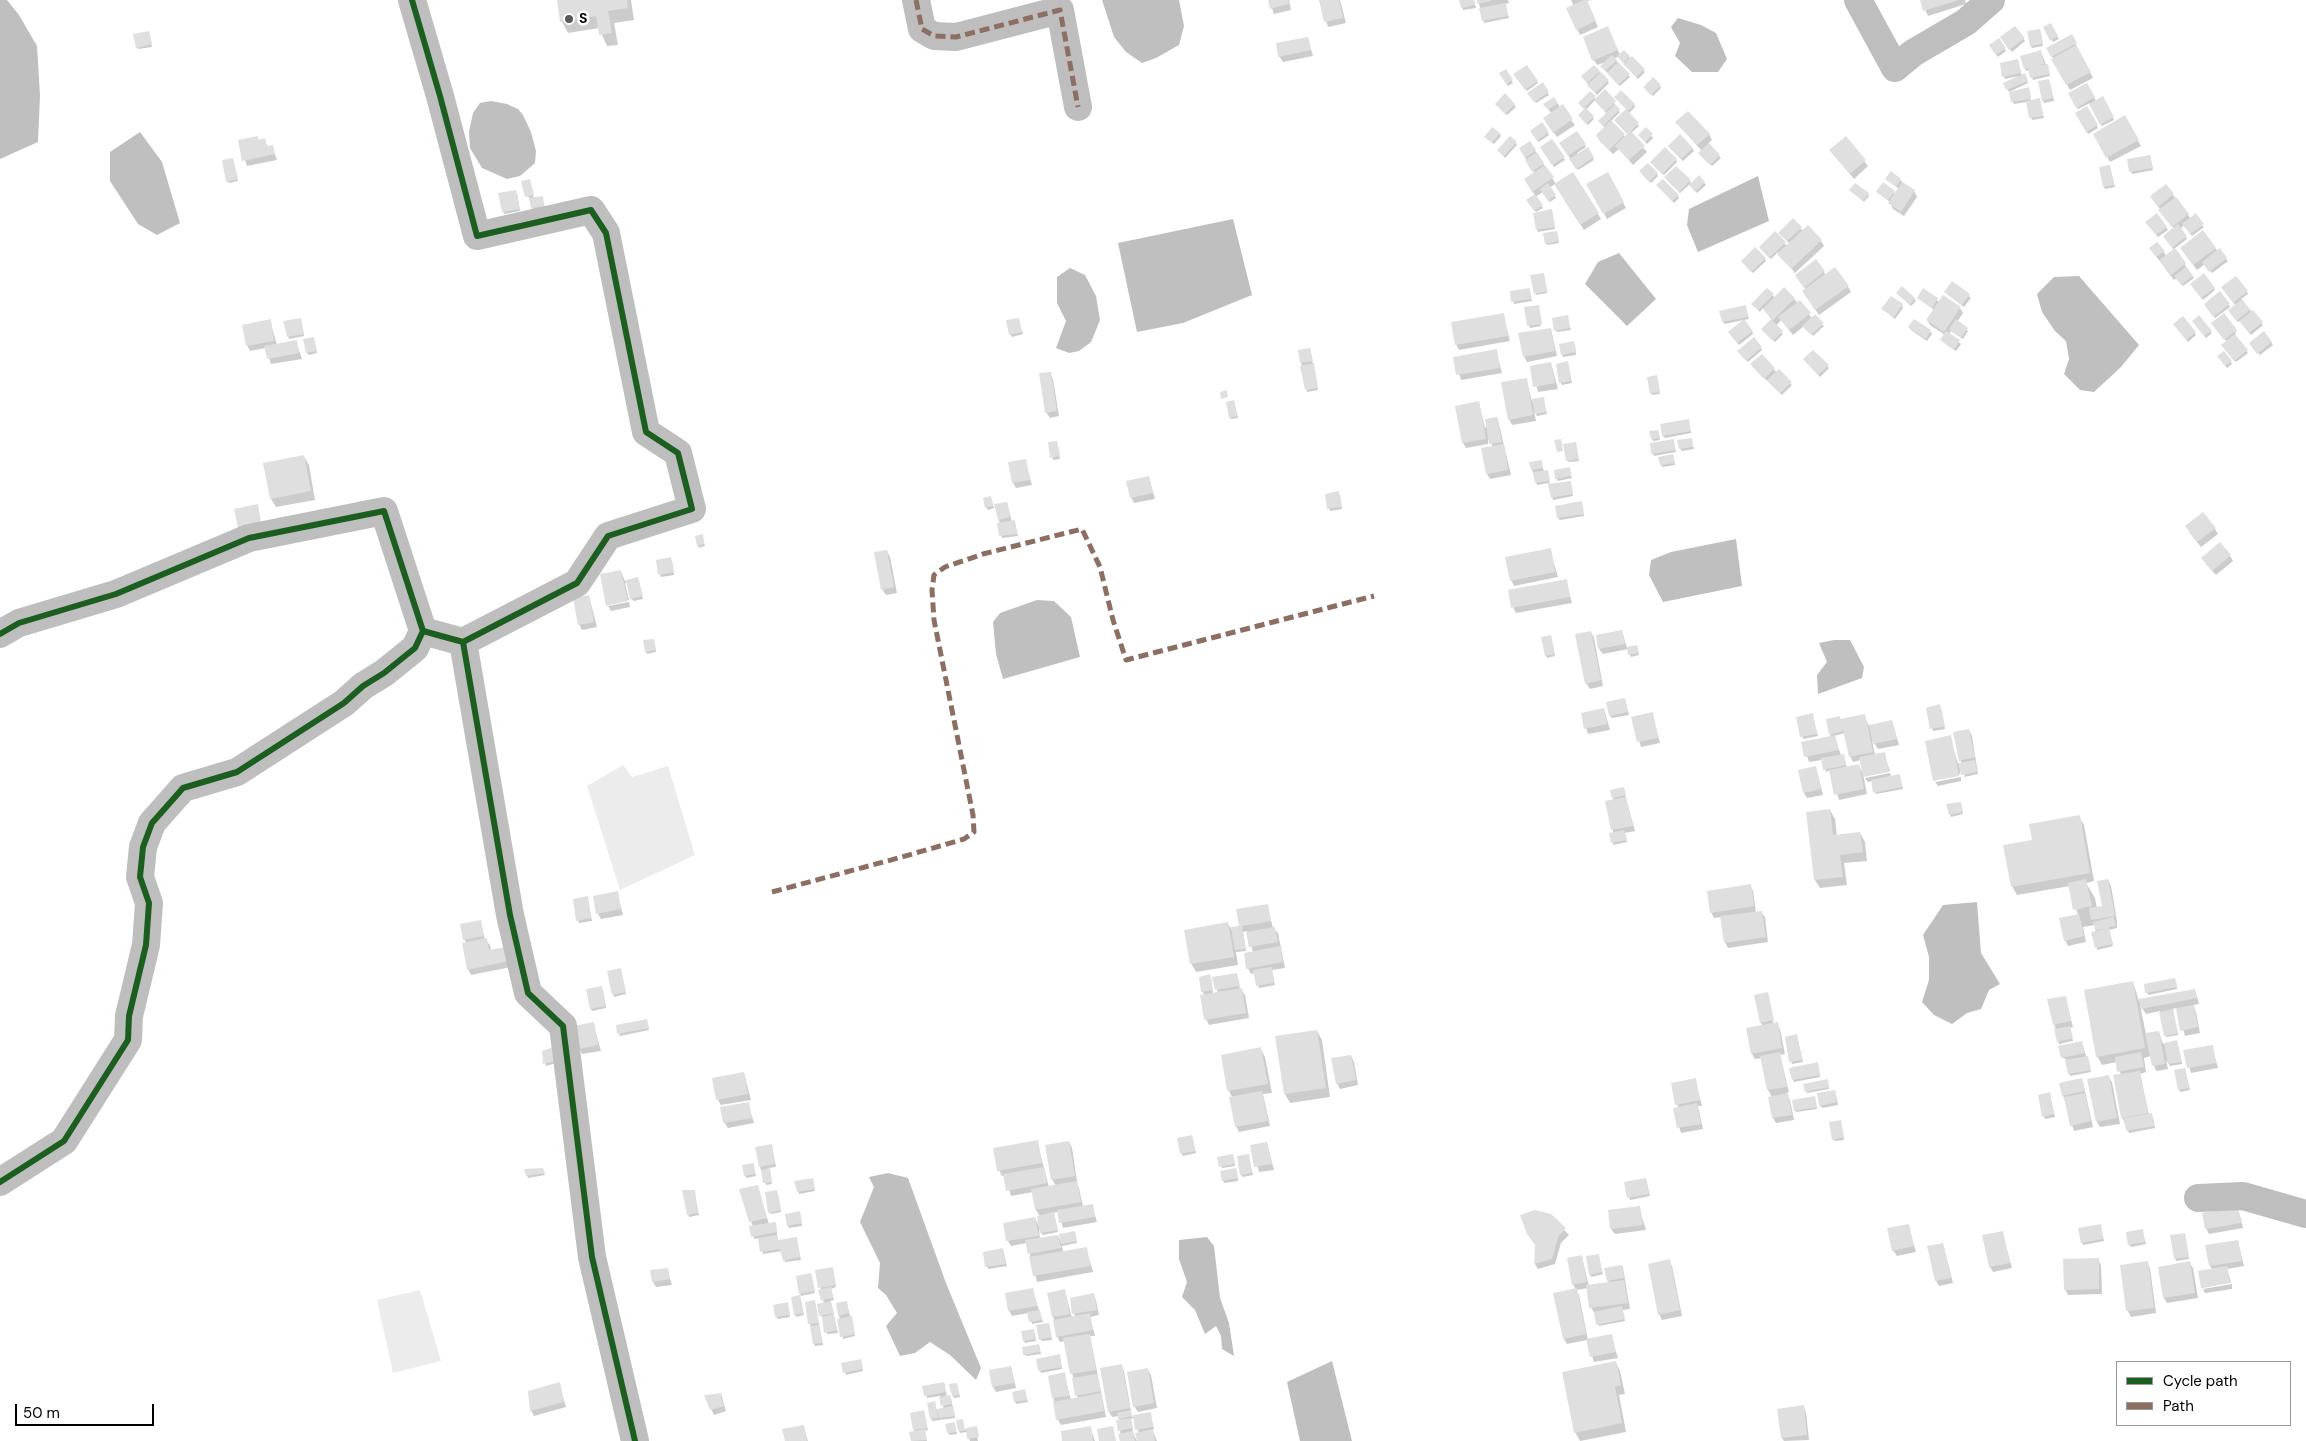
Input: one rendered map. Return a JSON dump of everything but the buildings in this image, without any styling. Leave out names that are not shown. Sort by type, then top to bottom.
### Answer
[{"type":"street","points":[[412,0],[440,96],[477,236],[591,210],[606,233],[646,432],[678,453],[692,509],[608,536],[576,583],[463,642],[424,631]]},
{"type":"street","points":[[916,0],[922,29],[934,36],[956,36],[1060,10],[1078,107]]},
{"type":"street","points":[[1858,0],[1896,68],[1913,53],[1966,22],[1991,0]]},
{"type":"street","points":[[0,634],[19,623],[116,594],[249,538],[384,511],[424,631],[415,648],[384,673],[363,686],[344,703],[271,748],[237,772],[183,788],[152,822],[143,848],[140,877],[149,903],[146,945],[129,1016],[128,1040],[64,1140],[0,1182]]},
{"type":"street","points":[[463,642],[510,915],[528,993],[563,1026],[592,1257],[635,1441]]},
{"type":"street","points":[[2198,1198],[2243,1196],[2306,1214]]},
{"type":"shaded area","points":[[0,0],[7,0],[19,15],[37,46],[40,95],[38,142],[0,159]]},
{"type":"shaded area","points":[[1102,0],[1179,0],[1184,26],[1179,45],[1156,58],[1142,63],[1126,52],[1114,37]]},
{"type":"shaded area","points":[[1678,18],[1701,25],[1716,33],[1727,59],[1718,72],[1692,72],[1675,56],[1680,43],[1671,27]]},
{"type":"shaded area","points":[[491,101],[507,104],[518,109],[531,132],[536,151],[535,163],[520,176],[507,179],[482,168],[470,148],[469,132],[473,113],[480,103]]},
{"type":"shaded area","points":[[140,132],[162,162],[180,223],[157,235],[138,224],[110,181],[110,152]]},
{"type":"shaded area","points":[[1758,176],[1769,221],[1698,252],[1687,225],[1689,209]]},
{"type":"shaded area","points":[[1233,219],[1252,295],[1183,323],[1137,332],[1118,243]]},
{"type":"shaded area","points":[[1619,253],[1656,299],[1627,326],[1585,284],[1598,262]]},
{"type":"shaded area","points":[[1070,268],[1085,275],[1096,296],[1100,320],[1091,342],[1079,351],[1069,353],[1056,348],[1066,321],[1057,303],[1057,277]]},
{"type":"shaded area","points":[[2079,276],[2139,345],[2121,367],[2094,392],[2080,390],[2064,374],[2069,359],[2066,341],[2055,331],[2042,312],[2037,294],[2054,277]]},
{"type":"shaded area","points":[[1736,539],[1742,586],[1663,602],[1649,575],[1651,560],[1671,552]]},
{"type":"shaded area","points":[[1037,600],[1054,601],[1071,617],[1080,657],[1003,679],[996,654],[993,622],[1000,613]]},
{"type":"shaded area","points":[[1834,640],[1850,640],[1864,667],[1862,678],[1818,694],[1817,675],[1827,662],[1819,643]]},
{"type":"shaded area","points":[[623,765],[632,777],[668,766],[695,855],[620,890],[587,786]]},
{"type":"shaded area","points":[[1977,902],[1981,953],[2000,984],[1989,990],[1981,1009],[1967,1013],[1952,1024],[1934,1015],[1922,1002],[1929,980],[1929,957],[1923,935],[1943,905]]},
{"type":"shaded area","points":[[888,1173],[908,1178],[946,1283],[981,1368],[976,1380],[950,1355],[930,1342],[915,1353],[900,1356],[886,1326],[897,1313],[886,1295],[878,1288],[880,1263],[860,1222],[874,1187],[869,1177]]},
{"type":"shaded area","points":[[1207,1237],[1214,1246],[1220,1298],[1229,1323],[1234,1356],[1222,1349],[1221,1336],[1216,1326],[1205,1334],[1195,1310],[1182,1297],[1187,1282],[1179,1259],[1179,1240]]},
{"type":"shaded area","points":[[420,1290],[441,1361],[393,1373],[377,1300]]},
{"type":"shaded area","points":[[1332,1361],[1352,1441],[1300,1441],[1287,1382]]},
{"type":"marked path","points":[[916,0],[922,29],[934,36],[956,37],[1060,10],[1078,107]]},
{"type":"marked path","points":[[772,892],[964,839],[974,832],[973,815],[934,620],[932,590],[934,575],[945,567],[983,554],[1082,529],[1100,567],[1113,620],[1126,660],[1374,596]]},
{"type":"cycle path","points":[[0,634],[19,623],[116,594],[249,538],[384,511],[423,631],[463,642],[577,583],[608,536],[692,509],[678,453],[646,432],[606,233],[591,210],[477,236],[440,96],[412,0]]},
{"type":"cycle path","points":[[0,1182],[64,1141],[128,1040],[129,1016],[146,945],[149,903],[140,877],[143,847],[152,823],[183,788],[237,772],[344,703],[363,686],[384,673],[415,648],[423,631]]},
{"type":"cycle path","points":[[463,642],[510,915],[528,993],[563,1026],[592,1257],[635,1441]]},
{"type":"place","name":"S","points":[[569,19]]}]
